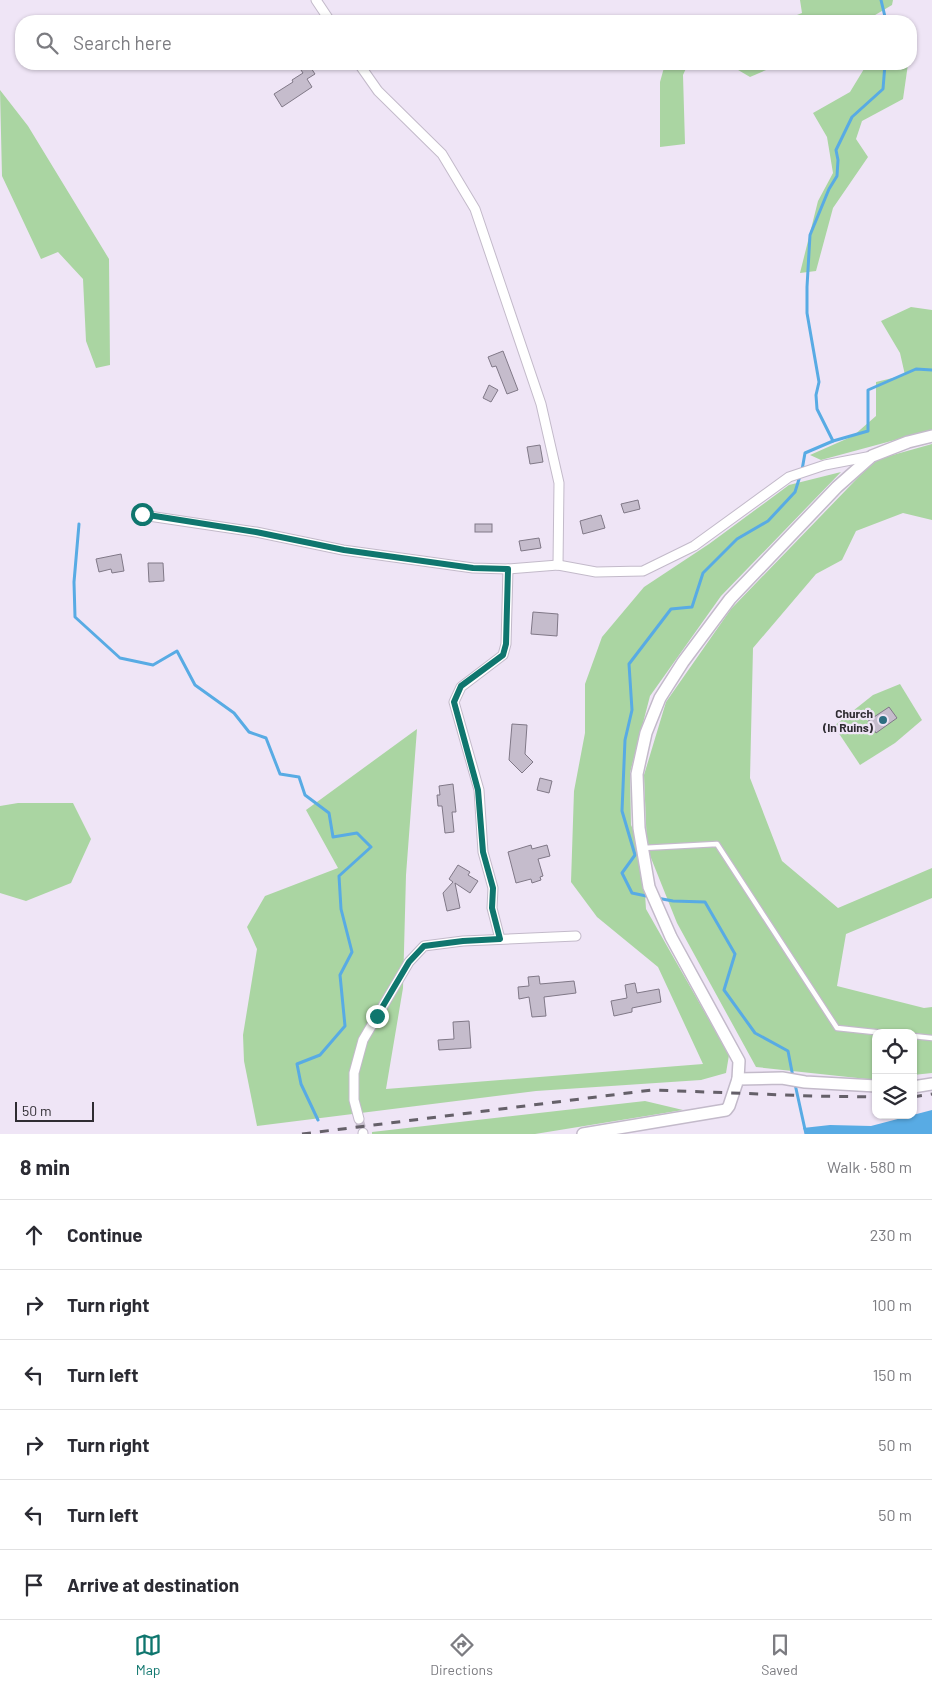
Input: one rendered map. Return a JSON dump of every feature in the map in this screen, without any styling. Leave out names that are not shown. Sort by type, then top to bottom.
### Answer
[{"type":"street","points":[[316,0],[326,15]]},
{"type":"street","points":[[363,70],[378,90],[442,154],[475,209],[541,404],[559,483],[558,565]]},
{"type":"street","points":[[142,514],[256,532],[344,550],[473,568],[508,569],[558,565],[596,572],[643,571],[694,546],[789,478],[825,465],[872,456],[908,442],[932,436]]},
{"type":"street","points":[[583,1134],[726,1110],[729,1106],[738,1079],[739,1062],[671,937],[649,887],[639,828],[637,774],[646,733],[660,698],[682,662],[730,599],[837,487],[872,456]]},
{"type":"street","points":[[500,939],[492,908],[493,888],[483,852],[478,790],[454,702],[461,686],[503,655],[506,644],[508,569]]},
{"type":"street","points":[[359,1119],[354,1100],[354,1073],[363,1040],[409,962],[424,946],[463,941],[576,936]]},
{"type":"street","points":[[738,1079],[782,1078],[805,1082],[872,1086]]},
{"type":"street","points":[[917,1086],[932,1084]]},
{"type":"lane","points":[[642,848],[717,844],[837,1028],[872,1032]]},
{"type":"lane","points":[[917,1036],[932,1038]]},
{"type":"green space","points":[[800,0],[893,0],[892,5],[875,15],[797,15],[802,13]]},
{"type":"green space","points":[[663,70],[685,70],[683,75],[685,144],[660,147],[660,82]]},
{"type":"green space","points":[[738,70],[766,70],[750,77]]},
{"type":"green space","points":[[863,70],[907,70],[903,99],[862,121],[856,139],[868,157],[833,208],[816,271],[800,273],[818,201],[833,173],[827,137],[813,113],[850,92]]},
{"type":"green space","points":[[0,90],[28,126],[109,259],[110,365],[96,368],[86,341],[83,279],[58,252],[41,259],[2,176]]},
{"type":"green space","points":[[911,307],[932,310],[932,430],[821,460],[810,455],[853,436],[876,416],[876,382],[905,375],[900,353],[881,321]]},
{"type":"green space","points":[[932,444],[932,520],[903,513],[856,531],[842,560],[816,574],[753,648],[750,778],[782,861],[838,908],[932,868],[932,898],[846,934],[837,986],[924,1008],[932,1007],[932,1073],[917,1075],[917,1029],[872,1029],[872,1080],[756,1067],[677,923],[647,848],[644,775],[666,702],[731,609],[875,460]]},
{"type":"green space","points":[[841,472],[721,596],[650,696],[630,773],[631,825],[642,848],[646,909],[729,1055],[726,1073],[701,1080],[536,1091],[257,1126],[244,1061],[243,1035],[257,949],[247,927],[265,896],[338,868],[306,810],[417,729],[406,875],[403,988],[386,1089],[703,1064],[658,967],[597,917],[571,882],[574,791],[585,733],[585,684],[602,637],[644,587],[709,544],[789,485]]},
{"type":"green space","points":[[900,684],[922,720],[895,743],[860,765],[834,726],[873,695]]},
{"type":"green space","points":[[18,803],[73,803],[91,839],[71,883],[26,901],[0,893],[0,806]]},
{"type":"green space","points":[[645,1101],[683,1110],[535,1134],[372,1134],[372,1132]]},
{"type":"water","points":[[932,1110],[932,1134],[806,1134],[803,1128],[830,1125],[871,1126],[898,1119],[917,1119],[917,1114]]},
{"type":"building","points":[[301,70],[312,70],[315,74],[307,79],[312,87],[282,107],[274,94],[303,73]]},
{"type":"building","points":[[503,351],[518,390],[507,394],[496,366],[492,367],[488,357]]},
{"type":"building","points":[[489,385],[498,390],[491,402],[483,398]]},
{"type":"building","points":[[540,445],[543,462],[530,464],[527,447]]},
{"type":"building","points":[[638,500],[640,509],[624,513],[621,504]]},
{"type":"building","points":[[601,515],[605,528],[583,534],[580,521]]},
{"type":"building","points":[[475,524],[492,524],[492,532],[475,532]]},
{"type":"building","points":[[539,538],[541,548],[521,551],[519,541]]},
{"type":"building","points":[[121,554],[124,571],[112,573],[111,569],[99,572],[96,559]]},
{"type":"building","points":[[148,563],[163,563],[164,581],[149,582]]},
{"type":"building","points":[[533,612],[558,614],[557,636],[531,634]]},
{"type":"building","name":"Church (In Ruins)","points":[[889,707],[897,718],[876,733],[868,721]]},
{"type":"building","points":[[512,724],[527,725],[525,754],[533,762],[522,773],[509,760]]},
{"type":"building","points":[[540,778],[552,781],[549,793],[537,790]]},
{"type":"building","points":[[453,784],[456,812],[452,812],[454,832],[445,833],[442,806],[438,806],[437,795],[440,795],[439,786]]},
{"type":"building","points":[[531,845],[532,849],[547,845],[550,856],[538,859],[543,876],[540,877],[541,880],[532,883],[531,879],[516,883],[508,852]]},
{"type":"building","points":[[458,865],[470,872],[468,875],[478,881],[470,893],[455,883],[460,908],[447,911],[443,893],[453,882],[449,879]]},
{"type":"building","points":[[539,976],[540,984],[574,981],[576,993],[544,997],[546,1016],[532,1017],[529,997],[519,999],[518,987],[529,986],[528,977]]},
{"type":"building","points":[[635,983],[637,993],[659,989],[661,1002],[632,1008],[632,1012],[614,1016],[611,1001],[627,998],[625,985]]},
{"type":"building","points":[[469,1021],[471,1048],[439,1050],[438,1040],[454,1039],[453,1022]]},
{"type":"waterway","points":[[881,0],[885,15]]},
{"type":"waterway","points":[[833,441],[817,409],[816,395],[819,382],[807,313],[810,235],[829,189],[837,176],[838,160],[836,150],[852,117],[883,89],[885,70]]},
{"type":"waterway","points":[[802,470],[805,453],[833,441],[868,431],[868,390],[916,369],[932,370]]},
{"type":"waterway","points":[[651,897],[632,893],[622,873],[635,855],[622,811],[625,740],[632,710],[629,664],[671,609],[692,607],[703,573],[737,539],[768,521],[795,492],[800,476]]},
{"type":"waterway","points":[[79,524],[74,582],[75,617],[120,658],[153,665],[177,651],[195,685],[234,713],[249,732],[266,738],[280,774],[299,777],[305,795],[329,813],[333,837],[357,833],[371,847],[339,876],[341,909],[352,952],[340,975],[345,1026],[320,1055],[297,1064],[301,1084],[318,1120]]},
{"type":"waterway","points":[[657,898],[673,901],[705,902],[735,954],[724,990],[755,1033],[788,1051],[793,1077]]},
{"type":"waterway","points":[[795,1084],[806,1134]]},
{"type":"tunnel","points":[[359,1119],[363,1133]]},
{"type":"railway","points":[[302,1134],[652,1090],[872,1097]]},
{"type":"railway","points":[[917,1096],[932,1094]]},
{"type":"place","name":"Church (In Ruins)","points":[[883,720]]},
{"type":"route","points":[[142,514],[256,532],[344,550],[473,568],[508,569],[506,644],[503,655],[461,686],[454,702],[478,790],[483,852],[493,888],[492,908],[500,939],[424,946],[409,962],[377,1016]]}]
